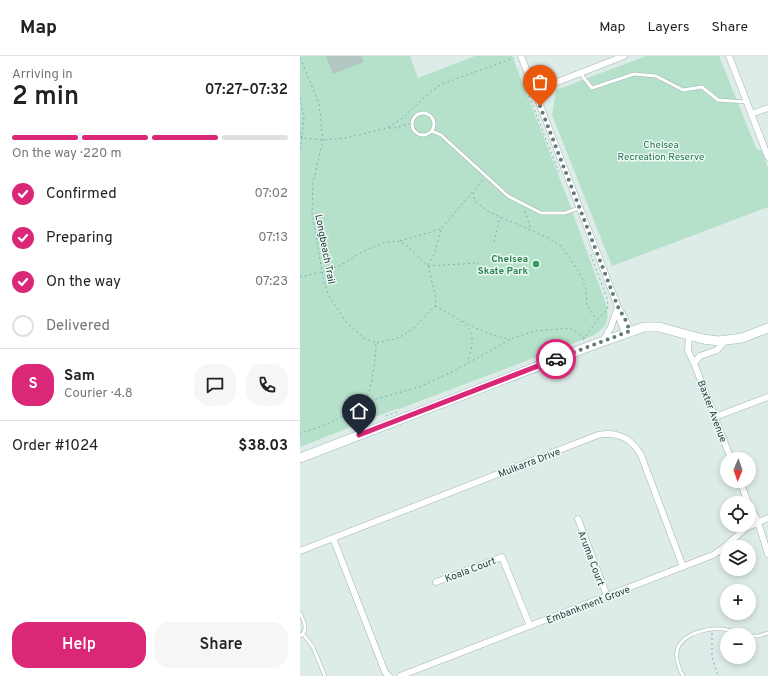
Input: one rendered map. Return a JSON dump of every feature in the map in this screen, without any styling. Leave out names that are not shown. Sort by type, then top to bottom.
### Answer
[{"type":"main road","points":[[300,458],[603,341],[644,327],[656,326],[707,340],[725,341],[744,337],[768,328]]},
{"type":"street","points":[[534,91],[624,56]]},
{"type":"street","points":[[729,56],[768,156]]},
{"type":"street","points":[[518,57],[534,91],[618,307],[620,320],[628,332]]},
{"type":"street","points":[[751,114],[768,108]]},
{"type":"street","points":[[603,341],[612,324],[618,307]]},
{"type":"street","name":"Baxter Avenue","points":[[692,336],[688,351],[729,452]]},
{"type":"street","points":[[694,363],[699,357],[717,350],[725,341]]},
{"type":"street","points":[[715,417],[768,397]]},
{"type":"street","name":"Mulkarra Drive","points":[[300,551],[598,436],[616,434],[635,445],[641,456],[683,567]]},
{"type":"street","name":"Embankment Grove","points":[[756,523],[768,518]]},
{"type":"street","name":"Aruma Court","points":[[578,519],[607,596]]},
{"type":"street","points":[[756,523],[768,554]]},
{"type":"street","name":"Embankment Grove","points":[[400,676],[713,555],[741,532]]},
{"type":"street","points":[[333,538],[385,672],[389,676]]},
{"type":"street","name":"Koala Court","points":[[436,582],[502,557],[530,626]]},
{"type":"lane","points":[[580,73],[592,88],[634,74],[656,76],[683,90],[702,87],[718,100],[747,102]]},
{"type":"lane","points":[[425,113],[431,117],[434,124],[432,131],[426,135],[419,135],[413,130],[412,123],[414,116],[425,113]]},
{"type":"lane","points":[[432,131],[441,135],[508,196],[541,213],[565,213],[579,208]]},
{"type":"lane","points":[[300,613],[306,627],[302,635],[313,647],[325,676]]},
{"type":"lane","points":[[683,676],[677,659],[677,650],[680,643],[694,634],[712,629],[720,630]]},
{"type":"lane","points":[[756,636],[768,633]]},
{"type":"path","points":[[387,128],[404,117],[430,92],[442,84],[518,57]]},
{"type":"path","name":"Longbeach Trail","points":[[300,58],[319,103],[324,140],[313,184],[312,213],[324,283],[330,298],[347,323],[364,338],[376,343]]},
{"type":"path","points":[[300,98],[304,118],[300,151]]},
{"type":"path","points":[[302,138],[324,140],[346,138],[412,123]]},
{"type":"path","points":[[300,131],[302,138]]},
{"type":"path","points":[[428,266],[435,252],[441,229],[486,177]]},
{"type":"path","points":[[475,188],[473,193],[480,206],[502,218],[554,241],[564,249],[582,277],[586,290],[587,305],[597,320]]},
{"type":"path","points":[[522,203],[532,231]]},
{"type":"path","points":[[494,242],[500,217]]},
{"type":"path","points":[[300,277],[322,272],[341,265],[362,252],[385,242],[399,242],[441,229]]},
{"type":"path","points":[[365,402],[370,388],[376,356],[376,343],[402,336],[414,328],[434,306],[436,298],[428,266],[406,245],[399,242]]},
{"type":"path","points":[[428,266],[479,263]]},
{"type":"path","points":[[582,341],[597,320],[607,310],[607,298]]},
{"type":"path","points":[[434,306],[477,329],[497,337],[511,339]]},
{"type":"path","points":[[462,321],[471,332],[472,338],[471,354],[467,363]]},
{"type":"path","points":[[300,433],[310,431],[343,418],[365,402],[420,387],[454,371],[511,339],[534,331],[570,328],[585,338]]},
{"type":"path","points":[[384,417],[396,411],[401,411]]},
{"type":"path","points":[[712,629],[712,658],[718,676]]},
{"type":"green space","points":[[300,56],[410,56],[418,78],[475,56],[512,56],[570,205],[606,304],[608,314],[604,326],[592,336],[396,409],[300,447]]},
{"type":"green space","name":"Chelsea Recreation Reserve","points":[[646,56],[719,56],[756,148],[762,151],[768,168],[768,207],[612,266],[552,115],[556,90]]},
{"type":"building","points":[[326,56],[362,56],[364,62],[333,74]]},
{"type":"way so far","points":[[540,106],[618,307],[630,331],[556,359]]},
{"type":"place","name":"Chelsea Skate Park","points":[[536,264]]},
{"type":"route","points":[[359,435],[556,359]]}]
